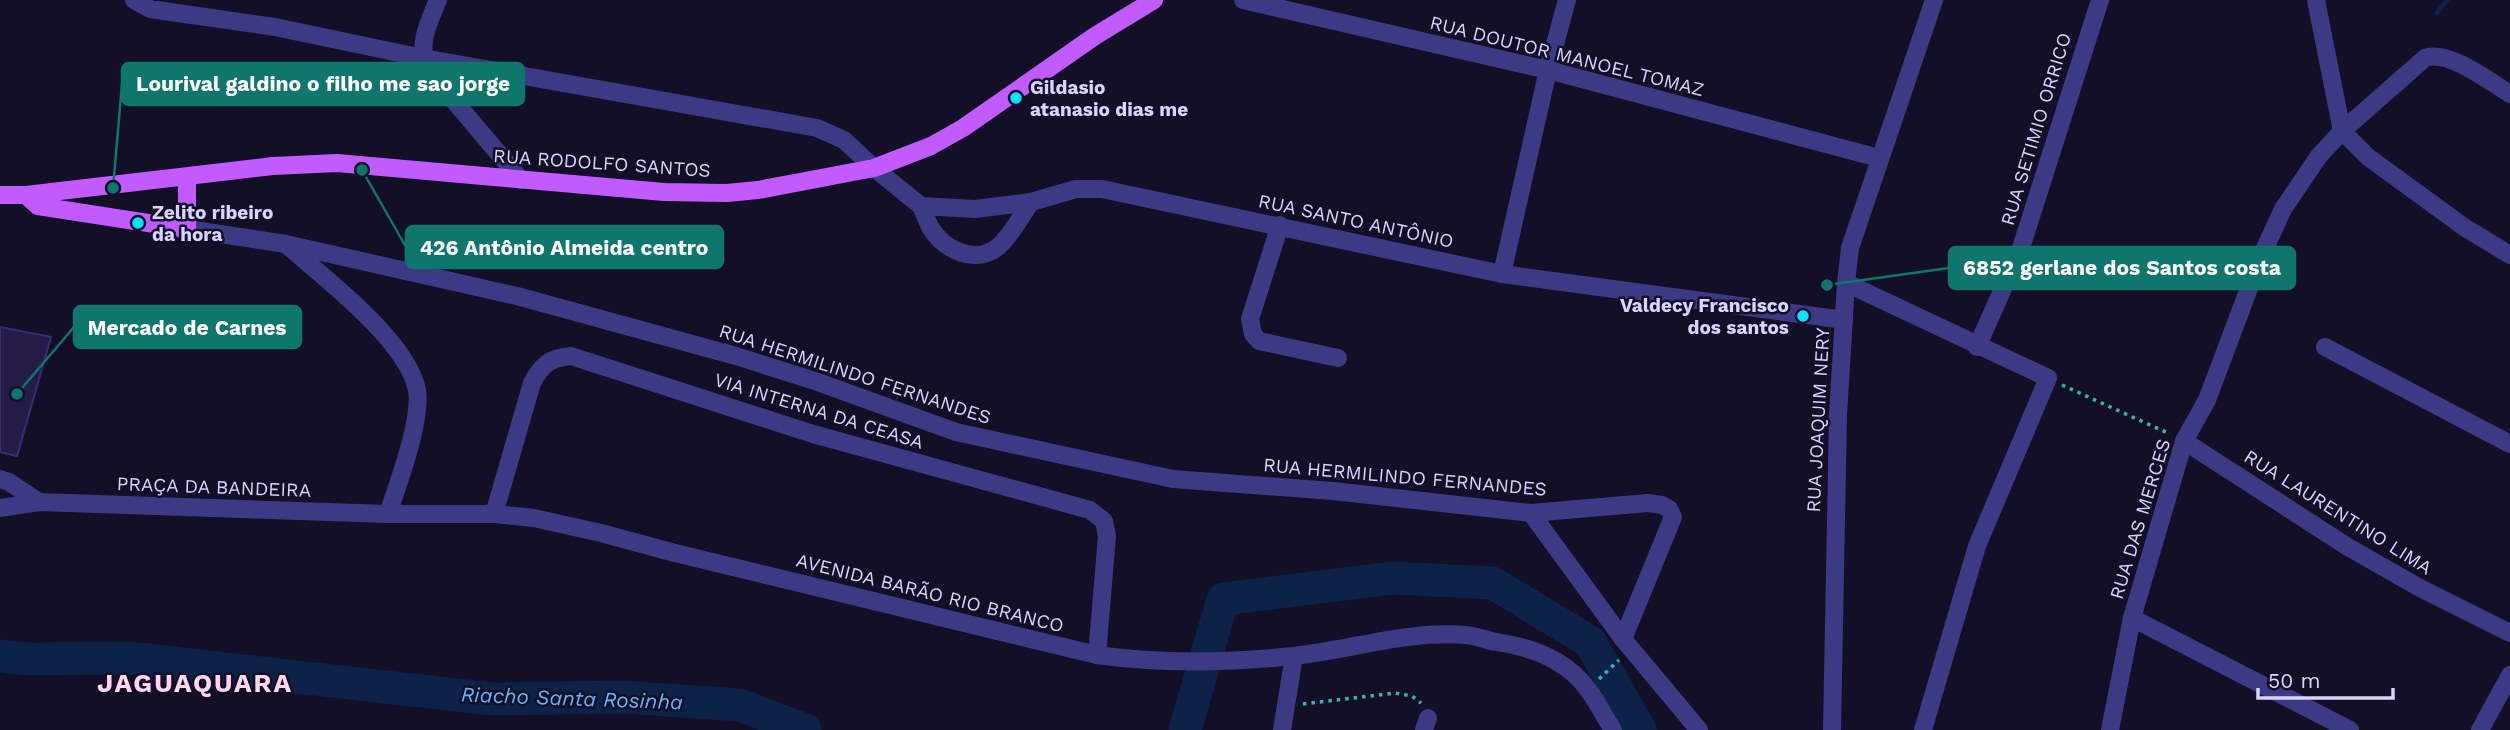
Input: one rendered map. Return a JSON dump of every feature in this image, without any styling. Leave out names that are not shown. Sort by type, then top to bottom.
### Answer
[{"type":"main road","name":"RUA RODOLFO SANTOS","points":[[0,195],[26,195],[272,166],[337,163],[664,192],[727,193],[758,190],[874,168],[947,138],[1095,36],[1154,0]]},
{"type":"main road","points":[[187,177],[187,229]]},
{"type":"main road","name":"RUA HERMILINDO FERNANDES","points":[[26,195],[38,206],[187,229]]},
{"type":"street","points":[[134,0],[150,9],[275,27],[423,58],[817,128],[844,139],[874,168],[921,206],[930,227],[953,250],[976,256],[996,248],[1031,202]]},
{"type":"street","points":[[438,0],[425,30],[423,58],[428,70],[521,180]]},
{"type":"street","name":"RUA DOUTOR MANOEL TOMAZ","points":[[1243,0],[1548,70],[1879,158]]},
{"type":"street","points":[[1502,274],[1548,70],[1567,0]]},
{"type":"street","name":"RUA JOAQUIM NERY","points":[[1832,730],[1834,527],[1850,248],[1933,0]]},
{"type":"street","name":"RUA SETIMIO ORRICO","points":[[1977,347],[2021,248],[2099,0]]},
{"type":"street","points":[[2316,0],[2342,131],[2368,157],[2464,227],[2510,255]]},
{"type":"street","name":"RUA DAS MERCES","points":[[2109,730],[2132,618],[2184,440],[2207,400],[2260,259],[2283,209],[2319,156],[2342,131],[2425,58],[2437,56],[2452,60],[2510,94]]},
{"type":"street","name":"RUA SANTO ANTÔNIO","points":[[921,206],[975,209],[1031,202],[1076,189],[1102,189],[1502,274],[1844,320]]},
{"type":"street","points":[[1280,225],[1250,319],[1253,334],[1259,341],[1338,358]]},
{"type":"street","name":"RUA HERMILINDO FERNANDES","points":[[187,229],[286,244],[517,296],[736,356],[815,381],[956,432],[1173,479],[1333,491],[1531,513],[1648,503],[1662,505],[1670,509],[1673,517],[1626,645]]},
{"type":"street","points":[[286,244],[368,318],[409,366],[417,392],[412,437],[388,514]]},
{"type":"street","points":[[1846,283],[2048,379],[1977,546],[1923,730]]},
{"type":"street","points":[[2325,347],[2510,444]]},
{"type":"street","name":"VIA INTERNA DA CEASA","points":[[494,514],[532,383],[547,362],[571,356],[813,434],[1090,510],[1104,521],[1107,536],[1097,655]]},
{"type":"street","name":"RUA LAURENTINO LIMA","points":[[2184,440],[2348,547],[2420,588],[2510,633]]},
{"type":"street","points":[[5,480],[39,502]]},
{"type":"street","points":[[1,508],[7,500],[5,480]]},
{"type":"street","name":"PRAÇA DA BANDEIRA","points":[[1,508],[39,502],[388,514]]},
{"type":"street","points":[[1531,513],[1626,645],[1699,730]]},
{"type":"street","name":"AVENIDA BARÃO RIO BRANCO","points":[[388,514],[494,514],[534,518],[1097,655],[1138,661],[1205,663],[1294,656],[1388,639],[1467,635],[1521,645],[1551,657],[1574,674],[1588,689],[1613,730]]},
{"type":"street","points":[[2132,618],[2350,730]]},
{"type":"street","points":[[1282,730],[1294,656]]},
{"type":"street","points":[[2480,730],[2510,674]]},
{"type":"path","points":[[2048,379],[2184,440]]},
{"type":"path","points":[[1598,679],[1626,645]]},
{"type":"path","points":[[1287,705],[1395,693],[1412,696],[1423,704],[1426,724]]},
{"type":"building","points":[[0,327],[51,337],[17,456],[0,452]]},
{"type":"waterway","points":[[2437,13],[2447,0]]},
{"type":"waterway","name":"Riacho Santa Rosinha","points":[[1185,730],[1223,599],[1393,578],[1493,583],[1590,642],[1640,730]]},
{"type":"waterway","name":"Riacho Santa Rosinha","points":[[0,656],[27,659],[130,658],[492,699],[623,697],[740,705],[805,730]]},
{"type":"place","name":"Gildasio atanasio dias me","points":[[1016,98]]},
{"type":"place","name":"426 Antônio Almeida centro","points":[[362,170]]},
{"type":"place","name":"Lourival galdino o filho me sao jorge","points":[[113,188]]},
{"type":"place","name":"Zelito ribeiro da hora","points":[[138,223]]},
{"type":"place","name":"6852 gerlane dos Santos costa","points":[[1827,285]]},
{"type":"place","name":"Valdecy Francisco dos santos","points":[[1803,316]]},
{"type":"place","name":"Mercado de Carnes","points":[[17,394]]},
{"type":"district","name":"JAGUAQUARA","points":[[195,683]]}]
